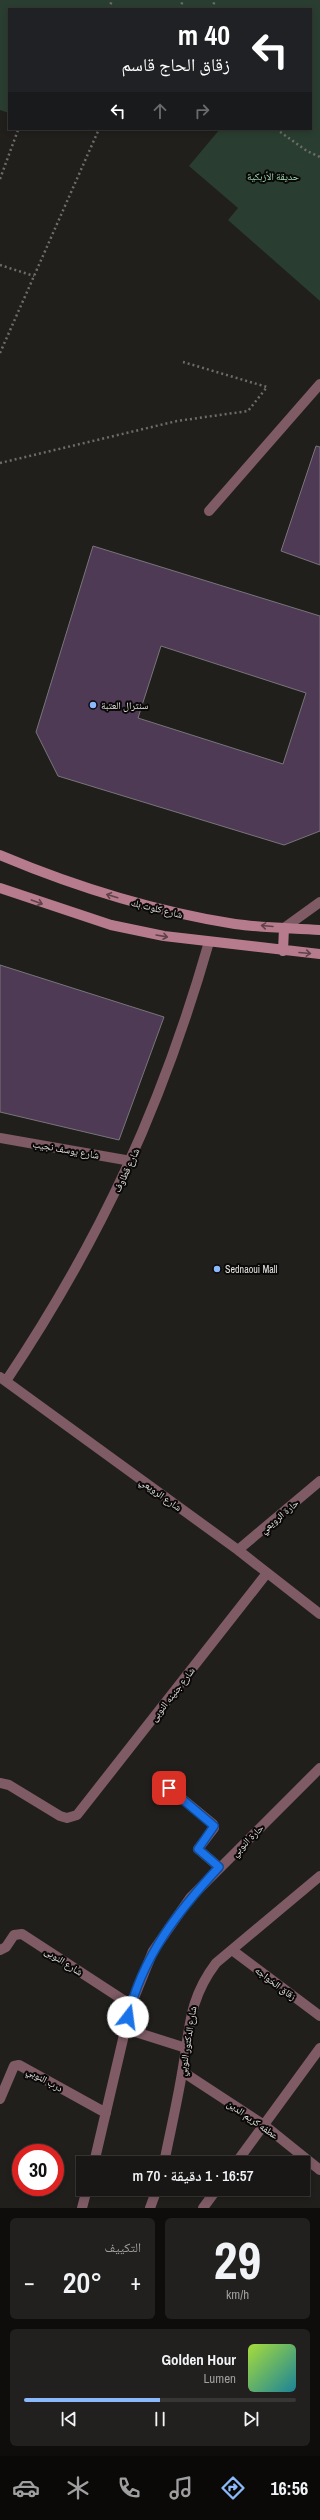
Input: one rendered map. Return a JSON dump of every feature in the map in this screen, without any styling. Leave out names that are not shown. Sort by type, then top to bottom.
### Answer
[{"type":"street","points":[[209,511],[318,389]]},
{"type":"street","name":"شارع كلوت بك","points":[[0,855],[79,886],[179,914],[237,924],[320,930]]},
{"type":"street","points":[[0,888],[111,925],[164,936],[283,951],[320,954]]},
{"type":"street","points":[[283,951],[284,928],[320,902]]},
{"type":"street","name":"شارع قطاوف","points":[[3,1379],[74,1274],[131,1161],[174,1053],[209,942]]},
{"type":"street","name":"شارع يوسف نجيب","points":[[0,1138],[131,1161]]},
{"type":"street","name":"شارع الرويعي","points":[[3,1379],[238,1550],[320,1614]]},
{"type":"street","name":"حارة الرويعي","points":[[238,1550],[320,1481]]},
{"type":"street","name":"شارع جنينه النوبى","points":[[0,1783],[9,1785],[60,1816],[67,1818],[77,1815],[267,1573]]},
{"type":"street","name":"حارة النوبي","points":[[96,2156],[131,2005],[153,1951],[170,1924],[190,1898],[219,1867],[320,1768]]},
{"type":"street","points":[[158,1779],[213,1824],[214,1828],[198,1849],[219,1867]]},
{"type":"street","name":"شارع الدكتور النوبي","points":[[165,2156],[194,2001],[203,1981],[216,1963],[317,1882]]},
{"type":"street","name":"شارع النوبى","points":[[0,1950],[6,1947],[14,1935],[22,1934],[131,2005]]},
{"type":"street","name":"زقاق الخواجه","points":[[232,1950],[320,2016]]},
{"type":"street","points":[[126,2029],[186,2048]]},
{"type":"street","points":[[241,2156],[320,2048]]},
{"type":"street","name":"درب النوبي","points":[[0,2099],[14,2066],[19,2065],[106,2113]]},
{"type":"street","name":"عطفه كريم الدين","points":[[182,2072],[264,2125],[320,2170]]},
{"type":"street","points":[[82,2208],[85,2196]]},
{"type":"street","points":[[150,2208],[154,2196]]},
{"type":"street","points":[[203,2208],[212,2196]]},
{"type":"path","points":[[0,179],[18,130]]},
{"type":"path","points":[[0,353],[99,130]]},
{"type":"path","points":[[277,130],[307,151],[320,157]]},
{"type":"path","points":[[0,266],[34,276]]},
{"type":"path","points":[[0,463],[177,421],[248,411],[267,387],[183,362]]},
{"type":"green space","name":"حديقة الأزبكية","points":[[0,0],[320,0],[320,301],[228,220],[238,208],[189,166],[219,130],[312,130],[312,8],[8,8],[8,113],[0,110]]},
{"type":"building","points":[[316,446],[320,447],[320,565],[281,551]]},
{"type":"building","name":"سنترال العتبة","points":[[93,546],[320,616],[320,831],[284,845],[58,776],[36,732]],"holes":[[[161,646],[306,693],[283,764],[138,718]]]},
{"type":"building","points":[[0,965],[164,1017],[119,1140],[0,1112]]},
{"type":"place","name":"سنترال العتبة","points":[[93,705]]},
{"type":"place","name":"Sednaoui Mall","points":[[217,1269]]},
{"type":"route","points":[[128,2017],[139,1981],[153,1951],[170,1924],[190,1898],[219,1867],[198,1849],[198,1846],[214,1828],[213,1824],[169,1788]]}]
